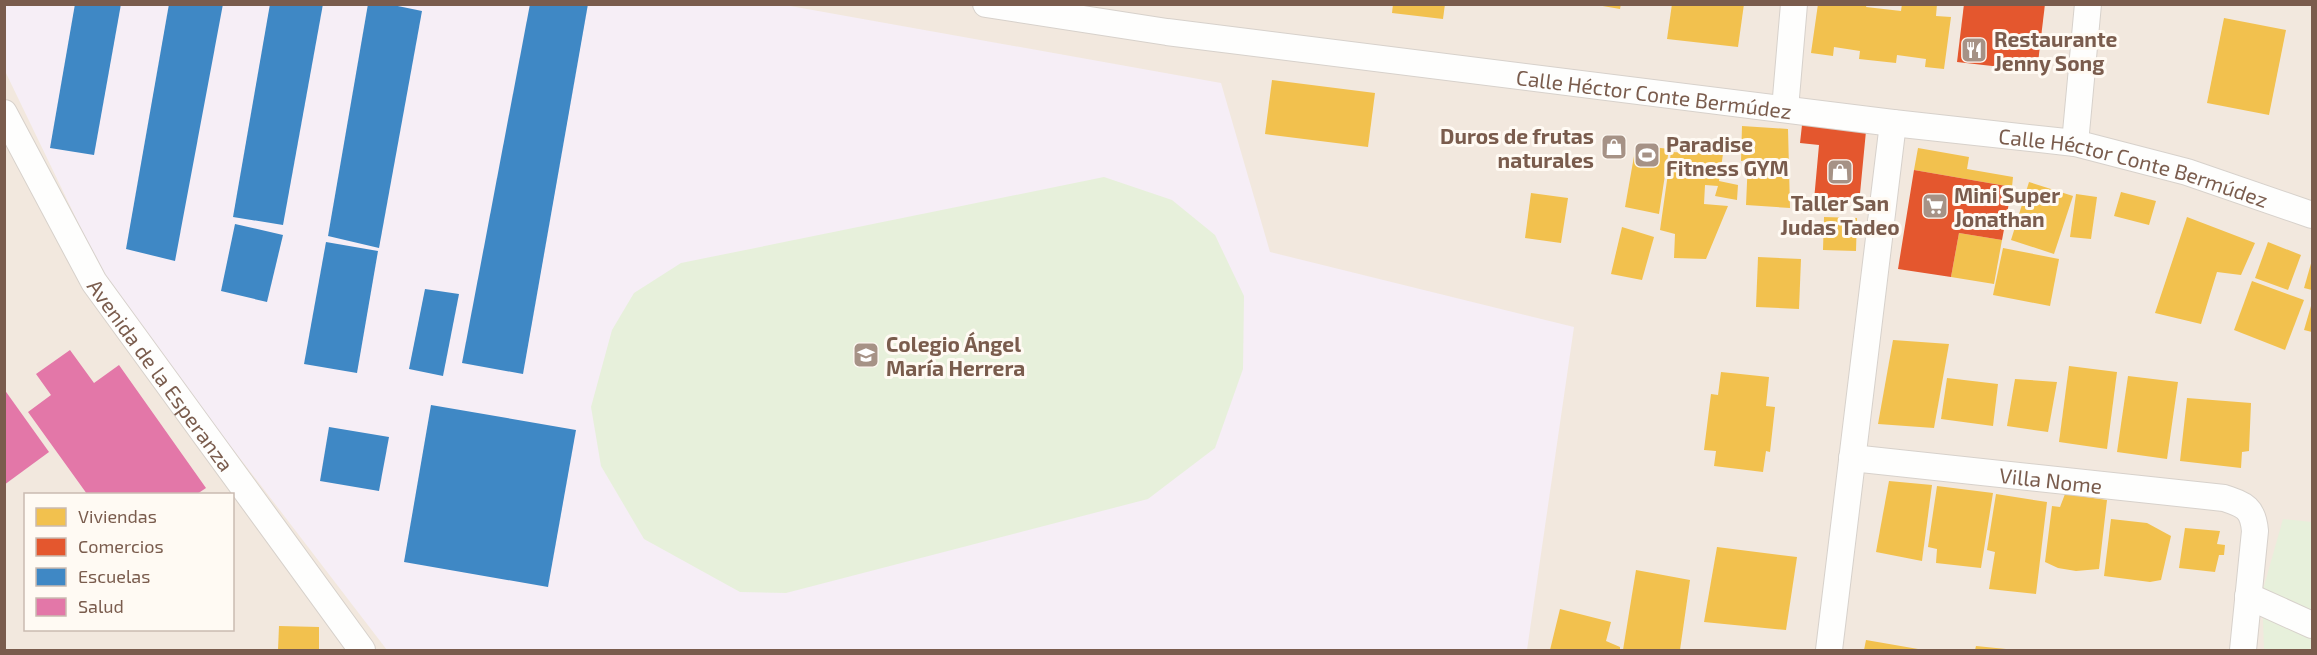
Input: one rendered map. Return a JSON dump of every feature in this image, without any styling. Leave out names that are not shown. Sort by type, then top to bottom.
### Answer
[{"type":"street","name":"Calle Héctor Conte Bermúdez","points":[[986,4],[1167,32],[1893,123],[2075,143],[2187,172],[2313,215]]},
{"type":"street","points":[[1785,109],[1794,4]]},
{"type":"street","points":[[2075,143],[2088,4]]},
{"type":"street","name":"Avenida de la Esperanza","points":[[4,113],[94,282],[362,651]]},
{"type":"street","points":[[1828,651],[1893,123]]},
{"type":"street","name":"Villa Nome","points":[[1851,459],[2224,498],[2248,509],[2254,518],[2255,531],[2248,596]]},
{"type":"street","points":[[2243,651],[2248,596],[2313,626]]},
{"type":"shaded area","name":"Colegio Ángel María Herrera","points":[[779,4],[1221,83],[1270,252],[1574,327],[1527,650],[387,650],[183,384],[102,272],[5,71],[5,5]]},
{"type":"shaded area","points":[[4,5],[2312,5],[2312,650],[5,650]]},
{"type":"green space","points":[[1104,177],[1172,200],[1215,235],[1244,296],[1243,369],[1215,448],[1148,499],[786,593],[740,592],[644,539],[601,466],[591,407],[612,330],[634,293],[681,263]]},
{"type":"green space","points":[[2283,519],[2312,522],[2312,650],[2264,650],[2262,593]]},
{"type":"building: Viviendas","points":[[1393,4],[1445,4],[1443,19],[1392,13]]},
{"type":"building: Viviendas","points":[[1591,4],[1621,4],[1620,9]]},
{"type":"building: Viviendas","points":[[1672,4],[1744,4],[1738,47],[1667,39]]},
{"type":"building: Viviendas","points":[[1818,4],[1867,4],[1866,7],[1901,11],[1902,4],[1937,4],[1936,16],[1951,17],[1944,69],[1925,67],[1926,59],[1897,55],[1896,63],[1859,59],[1860,51],[1834,47],[1833,56],[1811,53]]},
{"type":"building: Viviendas","points":[[2224,18],[2286,30],[2269,115],[2207,103]]},
{"type":"building: Viviendas","points":[[1272,80],[1375,93],[1368,147],[1265,134]]},
{"type":"building: Viviendas","points":[[1742,126],[1788,129],[1790,208],[1746,205],[1748,160],[1741,161]]},
{"type":"building: Viviendas","points":[[1636,145],[1669,149],[1659,214],[1625,207]]},
{"type":"building: Viviendas","points":[[1918,148],[1969,157],[1967,169],[2013,177],[2012,187],[1914,170]]},
{"type":"building: Viviendas","points":[[1671,152],[1723,154],[1719,181],[1738,185],[1737,200],[1715,196],[1718,186],[1705,185],[1704,204],[1728,206],[1706,259],[1674,258],[1675,234],[1660,230]]},
{"type":"building: Viviendas","points":[[2029,182],[2073,196],[2054,254],[2011,240]]},
{"type":"building: Viviendas","points":[[2121,192],[2156,201],[2149,225],[2114,216]]},
{"type":"building: Viviendas","points":[[1531,193],[1568,198],[1561,243],[1525,238]]},
{"type":"building: Viviendas","points":[[2076,194],[2097,197],[2091,239],[2070,237]]},
{"type":"building: Viviendas","points":[[1824,217],[1857,218],[1856,251],[1823,250]]},
{"type":"building: Viviendas","points":[[2187,217],[2255,243],[2241,275],[2217,272],[2201,324],[2155,313]]},
{"type":"building: Viviendas","points":[[1622,227],[1654,237],[1642,280],[1611,274]]},
{"type":"building: Viviendas","points":[[1959,233],[2002,240],[1994,284],[1951,277]]},
{"type":"building: Viviendas","points":[[2268,242],[2301,255],[2288,290],[2255,278]]},
{"type":"building: Viviendas","points":[[2003,248],[2059,259],[2050,306],[1993,295]]},
{"type":"building: Viviendas","points":[[1758,257],[1801,259],[1799,309],[1756,307]]},
{"type":"building: Viviendas","points":[[2312,260],[2312,290],[2304,288]]},
{"type":"building: Viviendas","points":[[2252,281],[2304,300],[2285,350],[2234,330]]},
{"type":"building: Viviendas","points":[[2312,307],[2312,332],[2304,330]]},
{"type":"building: Viviendas","points":[[1893,340],[1949,344],[1934,428],[1878,424]]},
{"type":"building: Viviendas","points":[[2069,366],[2117,372],[2107,449],[2059,442]]},
{"type":"building: Viviendas","points":[[1721,372],[1769,377],[1766,406],[1775,407],[1770,452],[1766,451],[1763,472],[1714,466],[1716,451],[1704,450],[1711,394],[1718,395]]},
{"type":"building: Viviendas","points":[[2128,376],[2178,382],[2167,459],[2117,452]]},
{"type":"building: Viviendas","points":[[1947,378],[1998,384],[1993,426],[1941,419]]},
{"type":"building: Viviendas","points":[[2015,379],[2057,382],[2048,432],[2007,426]]},
{"type":"building: Viviendas","points":[[2187,398],[2251,403],[2249,451],[2242,452],[2241,468],[2180,461]]},
{"type":"building: Viviendas","points":[[1889,481],[1932,485],[1922,561],[1876,552]]},
{"type":"building: Viviendas","points":[[1937,486],[1993,493],[1981,568],[1936,563],[1937,549],[1928,547]]},
{"type":"building: Viviendas","points":[[1996,494],[2047,502],[2036,594],[1989,589],[1995,552],[1987,550]]},
{"type":"building: Viviendas","points":[[2065,494],[2107,500],[2099,569],[2076,571],[2058,568],[2045,562],[2052,506],[2060,507]]},
{"type":"building: Viviendas","points":[[2111,519],[2147,523],[2171,536],[2161,580],[2150,582],[2104,576]]},
{"type":"building: Viviendas","points":[[2185,528],[2220,531],[2217,544],[2225,545],[2224,555],[2219,555],[2215,572],[2179,568]]},
{"type":"building: Viviendas","points":[[1717,547],[1797,557],[1786,630],[1704,622]]},
{"type":"building: Viviendas","points":[[1636,570],[1690,580],[1680,650],[1623,650]]},
{"type":"building: Viviendas","points":[[1560,609],[1611,622],[1606,641],[1620,647],[1620,650],[1550,650]]},
{"type":"building: Viviendas","points":[[279,626],[319,627],[319,650],[278,650]]},
{"type":"building: Viviendas","points":[[1866,640],[1918,649],[1918,650],[1864,650]]},
{"type":"building: Viviendas","points":[[1976,646],[2006,649],[2006,650],[1975,650]]},
{"type":"building: Comercios","points":[[1964,4],[2045,4],[2037,71],[1957,62]]},
{"type":"building: Comercios","name":"Taller San Judas Tadeo","points":[[1802,125],[1866,131],[1859,204],[1814,200],[1819,145],[1800,143]]},
{"type":"building: Comercios","name":"Mini Super Jonathan","points":[[1914,170],[2012,187],[2002,240],[1959,233],[1951,277],[1898,269]]},
{"type":"building: Escuelas","points":[[75,4],[121,4],[94,155],[50,148]]},
{"type":"building: Escuelas","points":[[169,4],[223,4],[175,261],[126,249]]},
{"type":"building: Escuelas","points":[[270,4],[323,4],[283,225],[233,217]]},
{"type":"building: Escuelas","points":[[368,4],[388,4],[422,11],[379,248],[328,236]]},
{"type":"building: Escuelas","points":[[530,4],[588,4],[523,374],[462,363]]},
{"type":"building: Escuelas","points":[[235,224],[283,235],[267,302],[221,291]]},
{"type":"building: Escuelas","points":[[326,242],[378,251],[357,373],[304,364]]},
{"type":"building: Escuelas","points":[[425,289],[459,294],[443,376],[409,369]]},
{"type":"building: Escuelas","points":[[431,405],[576,430],[548,587],[404,562]]},
{"type":"building: Escuelas","points":[[329,427],[389,437],[379,491],[320,481]]},
{"type":"building: Salud","points":[[70,350],[94,383],[119,365],[206,488],[198,493],[86,493],[28,412],[51,395],[36,374]]},
{"type":"building: Salud","points":[[4,389],[49,452],[4,485]]},
{"type":"place","name":"Restaurante Jenny Song","points":[[1974,50]]},
{"type":"place","name":"Duros de frutas naturales","points":[[1614,147]]},
{"type":"place","name":"Paradise Fitness GYM","points":[[1647,155]]},
{"type":"place","name":"Taller San Judas Tadeo","points":[[1840,172]]},
{"type":"place","name":"Mini Super Jonathan","points":[[1935,206]]},
{"type":"place","name":"Colegio Ángel María Herrera","points":[[866,355]]}]
